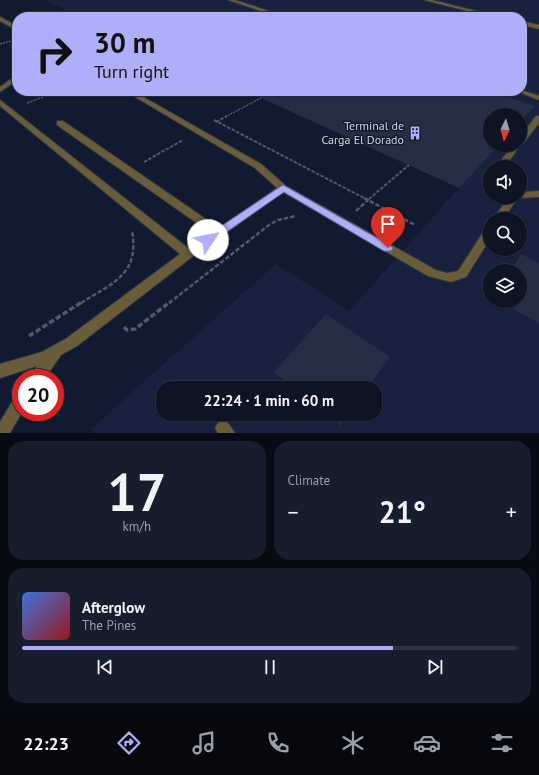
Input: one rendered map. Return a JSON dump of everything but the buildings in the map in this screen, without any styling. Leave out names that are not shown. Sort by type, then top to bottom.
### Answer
[{"type":"lane","points":[[230,0],[268,12]]},
{"type":"lane","points":[[426,0],[476,12]]},
{"type":"lane","points":[[0,19],[12,25]]},
{"type":"lane","points":[[527,24],[539,27]]},
{"type":"lane","points":[[2,78],[12,77]]},
{"type":"lane","points":[[0,90],[12,80]]},
{"type":"lane","points":[[527,94],[539,98]]},
{"type":"lane","points":[[137,96],[258,166],[283,188],[432,273],[444,278],[455,278],[462,274],[483,242]]},
{"type":"lane","points":[[0,102],[188,254]]},
{"type":"lane","points":[[527,133],[539,118]]},
{"type":"lane","points":[[60,123],[219,232]]},
{"type":"lane","points":[[505,160],[512,152]]},
{"type":"lane","points":[[0,371],[17,368],[58,350],[72,342],[109,312],[188,254],[283,188]]},
{"type":"lane","points":[[527,194],[539,194]]},
{"type":"lane","points":[[504,212],[511,204]]},
{"type":"lane","points":[[44,369],[58,350]]},
{"type":"lane","points":[[2,433],[12,416]]},
{"type":"path","points":[[9,110],[46,96]]},
{"type":"path","points":[[143,162],[261,98]]},
{"type":"path","points":[[211,118],[415,225]]},
{"type":"path","points":[[343,222],[409,165]]},
{"type":"path","points":[[92,296],[127,330],[135,329],[269,225],[288,216],[303,215]]},
{"type":"path","points":[[29,336],[123,276],[130,267],[135,244],[131,230]]},
{"type":"shaded area","points":[[44,0],[539,0],[539,433],[94,433],[91,429],[276,264],[349,311],[459,188],[257,96],[527,96],[527,12],[71,12]]},
{"type":"place","name":"Terminal de Carga El Dorado","points":[[415,133]]},
{"type":"route","points":[[208,240],[283,188],[388,248]]}]
